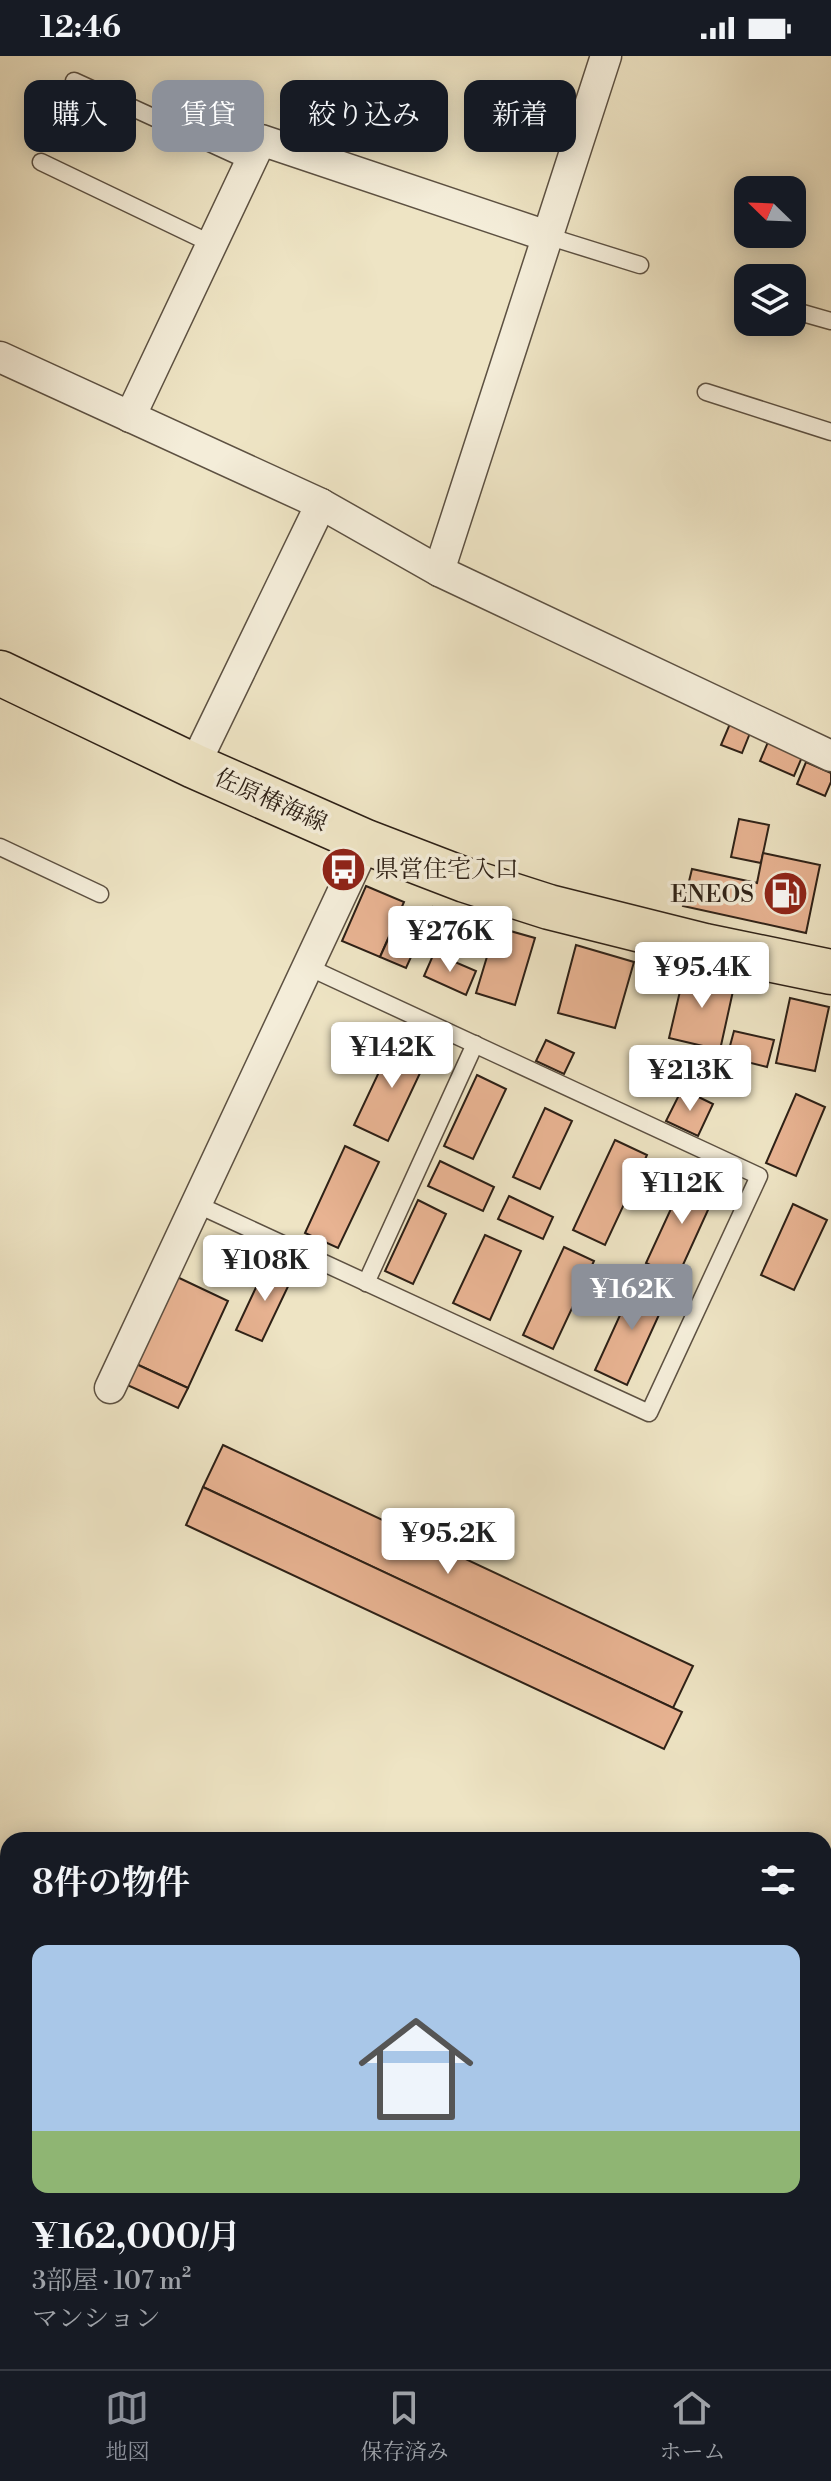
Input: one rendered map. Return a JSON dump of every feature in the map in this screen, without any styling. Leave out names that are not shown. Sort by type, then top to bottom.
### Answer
[{"type":"main road","name":"佐原椿海線","points":[[0,673],[194,766],[366,842],[465,880],[549,907],[705,946],[831,972]]},
{"type":"street","points":[[439,571],[606,56]]},
{"type":"street","points":[[130,417],[261,140],[547,236]]},
{"type":"street","points":[[0,357],[321,504],[439,571],[831,756]]},
{"type":"street","points":[[194,766],[321,504]]},
{"type":"street","points":[[110,1388],[366,842]]},
{"type":"lane","points":[[136,109],[251,162]]},
{"type":"lane","points":[[41,162],[212,244]]},
{"type":"lane","points":[[547,236],[640,265]]},
{"type":"lane","points":[[806,314],[831,321]]},
{"type":"lane","points":[[706,392],[831,432]]},
{"type":"lane","points":[[0,847],[100,894]]},
{"type":"lane","points":[[196,1204],[649,1413],[759,1176],[308,967]]},
{"type":"lane","points":[[366,1283],[475,1044]]},
{"type":"building","points":[[732,719],[752,728],[742,753],[721,745]]},
{"type":"building","points":[[771,735],[805,750],[794,776],[760,761]]},
{"type":"building","points":[[806,762],[831,773],[825,796],[797,784]]},
{"type":"building","points":[[739,819],[769,825],[761,863],[731,857]]},
{"type":"building","points":[[763,853],[820,865],[806,933],[683,906],[692,869],[757,883]]},
{"type":"building","points":[[366,886],[404,902],[380,957],[342,941]]},
{"type":"building","points":[[433,907],[467,922],[450,960],[416,945]]},
{"type":"building","points":[[395,924],[421,935],[406,968],[380,957]]},
{"type":"building","points":[[496,927],[535,938],[515,1005],[476,993]]},
{"type":"building","points":[[576,945],[634,962],[615,1028],[558,1013]]},
{"type":"building","points":[[434,953],[476,971],[466,995],[424,976]]},
{"type":"building","points":[[685,970],[735,982],[720,1050],[669,1038]]},
{"type":"building","points":[[790,998],[829,1007],[815,1071],[776,1063]]},
{"type":"building","points":[[734,1031],[774,1040],[767,1067],[727,1057]]},
{"type":"building","points":[[395,1038],[429,1054],[388,1141],[354,1125]]},
{"type":"building","points":[[546,1040],[574,1053],[564,1074],[536,1061]]},
{"type":"building","points":[[477,1075],[506,1089],[473,1159],[444,1146]]},
{"type":"building","points":[[682,1089],[713,1104],[698,1136],[666,1121]]},
{"type":"building","points":[[796,1094],[825,1107],[796,1176],[766,1163]]},
{"type":"building","points":[[545,1108],[572,1121],[540,1189],[513,1177]]},
{"type":"building","points":[[615,1140],[647,1155],[605,1245],[573,1230]]},
{"type":"building","points":[[345,1146],[379,1162],[338,1248],[305,1233]]},
{"type":"building","points":[[440,1161],[494,1187],[483,1211],[428,1186]]},
{"type":"building","points":[[687,1174],[718,1188],[677,1278],[646,1263]]},
{"type":"building","points":[[509,1196],[553,1217],[543,1239],[498,1219]]},
{"type":"building","points":[[418,1200],[446,1214],[413,1284],[385,1271]]},
{"type":"building","points":[[793,1204],[827,1220],[794,1290],[761,1275]]},
{"type":"building","points":[[485,1235],[521,1251],[490,1320],[453,1303]]},
{"type":"building","points":[[564,1247],[594,1261],[553,1349],[523,1335]]},
{"type":"building","points":[[267,1264],[293,1276],[262,1341],[236,1330]]},
{"type":"building","points":[[175,1276],[228,1301],[188,1388],[134,1363]]},
{"type":"building","points":[[636,1280],[668,1295],[627,1385],[595,1370]]},
{"type":"building","points":[[134,1363],[188,1388],[178,1408],[125,1384]]},
{"type":"building","points":[[223,1445],[693,1666],[673,1708],[203,1487]]},
{"type":"building","points":[[203,1487],[682,1712],[664,1749],[186,1525]]},
{"type":"place","name":"県営住宅入口","points":[[344,869]]},
{"type":"place","name":"ENEOS","points":[[785,894]]}]
